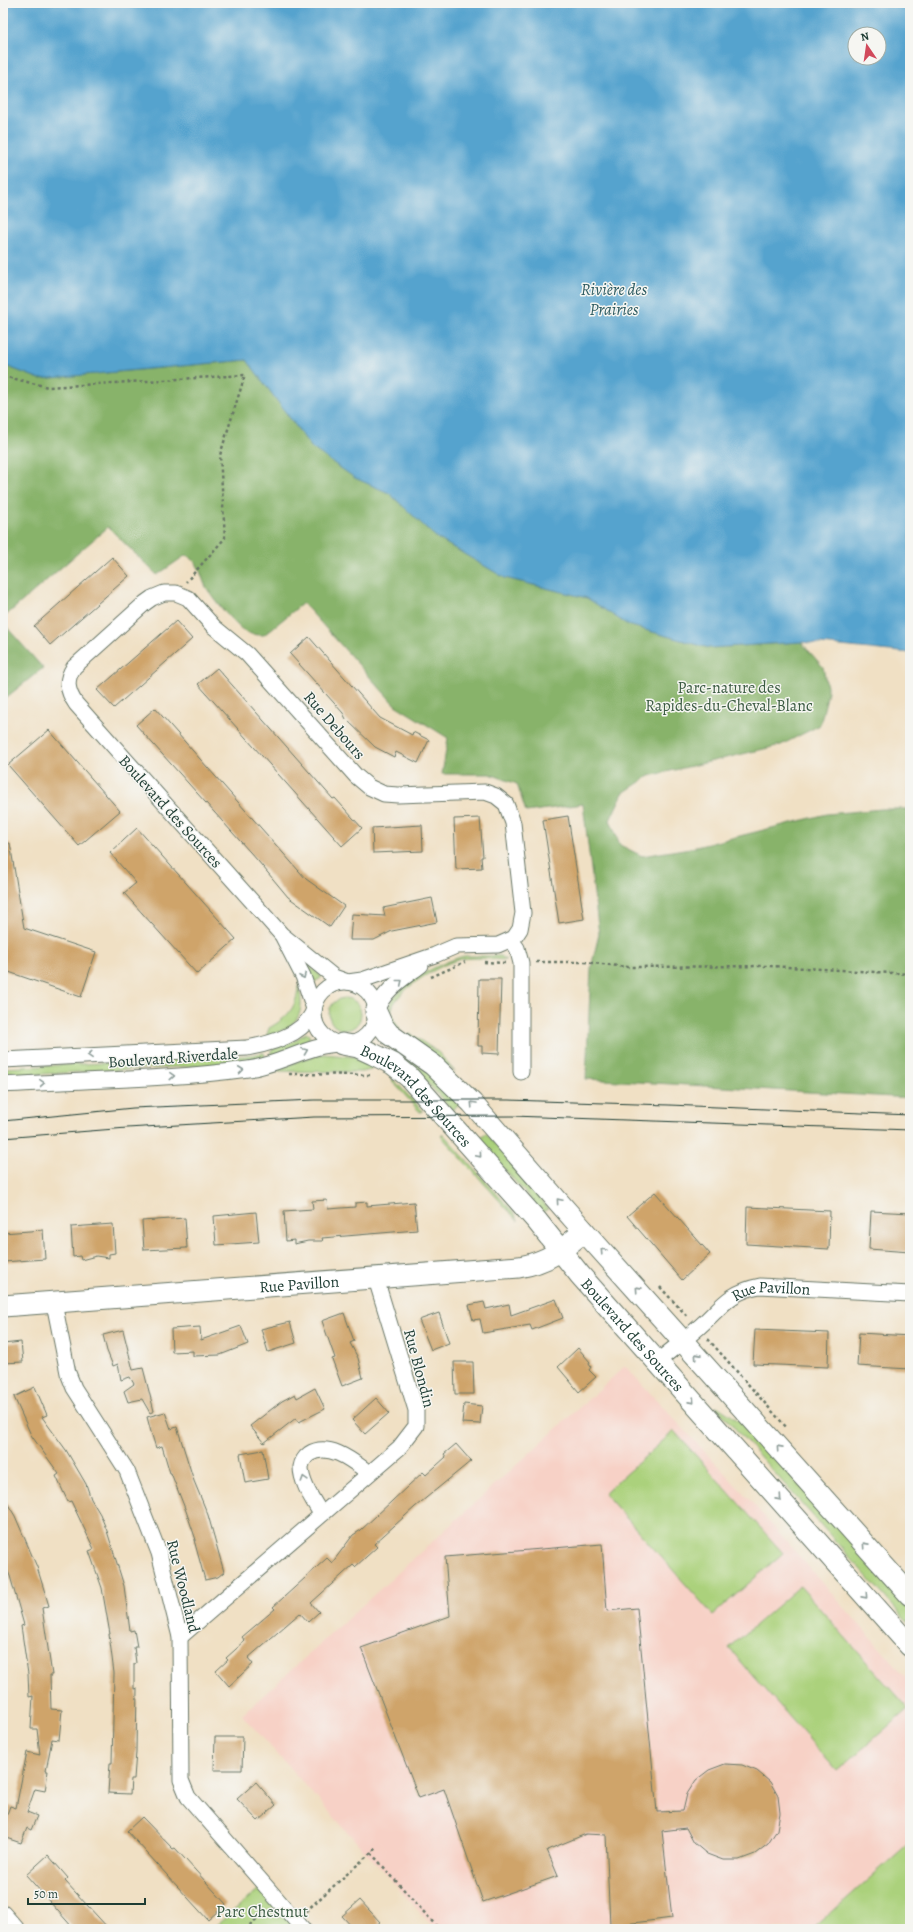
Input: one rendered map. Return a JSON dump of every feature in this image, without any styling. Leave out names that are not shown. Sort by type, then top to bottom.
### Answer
[{"type":"street","name":"Boulevard des Sources","points":[[176,593],[158,594],[144,603],[74,667],[69,676],[69,691],[76,704],[281,934],[334,976],[348,982]]},
{"type":"street","name":"Rue Debours","points":[[176,593],[188,598],[214,627],[257,664],[356,776],[369,788],[391,795],[485,792],[496,796],[506,804],[513,823],[523,913],[520,930],[511,940]]},
{"type":"street","name":"Boulevard des Sources","points":[[281,934],[303,976],[314,1009]]},
{"type":"street","points":[[435,955],[392,988],[382,1000],[376,1012],[374,1026],[368,1035],[359,1041],[342,1044],[328,1039],[319,1031],[315,1022],[314,1009],[318,996],[328,987],[340,983],[372,978],[459,945],[498,945],[511,940],[519,953],[521,966],[521,1072]]},
{"type":"street","points":[[348,982],[358,985],[367,992],[374,1003],[376,1012]]},
{"type":"street","name":"Boulevard Riverdale","points":[[3,1060],[251,1047],[276,1040],[292,1032],[308,1020],[314,1009]]},
{"type":"street","name":"Boulevard des Sources","points":[[376,1012],[382,1025],[389,1034],[433,1065],[464,1094],[584,1231],[910,1595]]},
{"type":"street","name":"Boulevard des Sources","points":[[342,1044],[358,1047],[378,1056],[393,1064],[409,1076],[460,1133],[580,1275],[910,1646]]},
{"type":"street","name":"Boulevard Riverdale","points":[[3,1085],[186,1075],[243,1070],[270,1064],[319,1046],[342,1044]]},
{"type":"street","name":"Rue Pavillon","points":[[3,1306],[519,1267],[536,1263],[561,1251],[584,1231]]},
{"type":"street","name":"Rue Blondin","points":[[180,1637],[399,1448],[416,1426],[416,1410],[376,1279]]},
{"type":"street","name":"Rue Pavillon","points":[[657,1362],[698,1328],[730,1297],[744,1289],[760,1286],[910,1294]]},
{"type":"street","name":"Rue Woodland","points":[[54,1303],[68,1373],[74,1388],[127,1471],[159,1553],[180,1637],[181,1780],[188,1797],[299,1925]]},
{"type":"street","points":[[321,1514],[308,1491],[303,1477],[301,1467],[306,1456],[322,1449],[335,1452],[349,1459],[369,1473]]},
{"type":"street","points":[[3,1913],[17,1929]]},
{"type":"path","points":[[3,376],[48,387],[246,375],[220,455],[225,538],[176,593]]},
{"type":"path","points":[[430,977],[454,965],[471,962]]},
{"type":"path","points":[[478,962],[510,963]]},
{"type":"path","points":[[531,962],[586,962],[627,967],[770,966],[910,974]]},
{"type":"path","points":[[285,1074],[378,1075]]},
{"type":"path","points":[[299,1925],[376,1848]]},
{"type":"path","points":[[370,1853],[439,1929]]},
{"type":"path","points":[[245,1929],[278,1901]]},
{"type":"shaded area","points":[[625,1366],[747,1497],[910,1682],[910,1929],[435,1929],[242,1715]]},
{"type":"green space","name":"Parc-nature des Rapides-du-Cheval-Blanc","points":[[247,360],[312,448],[355,478],[389,493],[437,538],[505,578],[587,598],[628,625],[709,648],[801,642],[823,667],[828,692],[820,725],[781,745],[649,776],[623,793],[610,820],[620,845],[642,856],[696,847],[827,814],[882,809],[910,809],[910,1098],[586,1079],[591,968],[599,934],[583,804],[526,812],[517,784],[490,774],[442,774],[448,738],[395,705],[303,603],[264,635],[254,635],[248,633],[231,619],[212,596],[194,561],[186,555],[157,575],[108,527],[3,618],[3,365],[40,379]]},
{"type":"green space","points":[[3,623],[43,668],[3,700]]},
{"type":"green space","points":[[464,956],[501,956],[506,960],[478,958],[462,959],[444,965],[422,978],[403,993],[392,1008],[395,1023],[401,1030],[397,1030],[390,1020],[389,1007],[400,990],[421,975],[445,963]]},
{"type":"green space","points":[[302,959],[321,976],[321,978],[313,983]]},
{"type":"green space","points":[[298,986],[301,997],[301,1007],[296,1020],[291,1025],[266,1038],[269,1028],[290,1012],[296,1000]]},
{"type":"green space","points":[[345,998],[356,1003],[361,1014],[356,1025],[345,1030],[334,1025],[329,1014],[334,1003]]},
{"type":"green space","points":[[306,1033],[309,1035],[310,1041],[271,1056],[271,1050],[294,1041]]},
{"type":"green space","points":[[411,1034],[439,1053],[455,1072],[407,1035]]},
{"type":"green space","points":[[394,1051],[428,1071],[459,1104],[452,1110],[417,1071],[392,1053]]},
{"type":"green space","points":[[264,1053],[265,1059],[216,1065],[3,1076],[3,1068],[241,1056]]},
{"type":"green space","points":[[323,1054],[358,1057],[375,1063],[370,1070],[362,1072],[275,1071],[301,1060]]},
{"type":"green space","points":[[392,1078],[423,1111],[420,1112],[393,1082]]},
{"type":"green space","points":[[486,1133],[534,1189],[548,1209],[542,1212],[478,1139]]},
{"type":"green space","points":[[443,1134],[515,1214],[518,1221],[441,1136]]},
{"type":"green space","points":[[717,1406],[742,1423],[757,1437],[910,1609],[910,1625],[716,1407]]},
{"type":"green space","points":[[674,1431],[783,1553],[713,1615],[604,1493]]},
{"type":"green space","points":[[800,1586],[908,1709],[837,1771],[729,1648]]},
{"type":"green space","points":[[910,1842],[910,1929],[813,1929]]},
{"type":"green space","name":"Parc Chestnut","points":[[264,1885],[303,1929],[212,1929]]},
{"type":"water","name":"Rivière des Prairies","points":[[3,3],[910,3],[910,653],[801,642],[709,648],[628,625],[587,598],[505,578],[437,538],[389,493],[355,478],[312,448],[247,360],[40,379],[3,365]]},
{"type":"building","points":[[112,557],[129,576],[50,645],[34,626]]},
{"type":"building","points":[[176,621],[192,639],[114,708],[97,690]]},
{"type":"building","points":[[309,637],[380,718],[412,735],[413,732],[429,740],[418,763],[396,752],[394,757],[375,747],[346,719],[343,713],[290,654]]},
{"type":"building","points":[[217,668],[333,799],[335,798],[362,828],[342,846],[198,684]]},
{"type":"building","points":[[155,708],[306,879],[344,906],[330,927],[288,897],[258,861],[136,725]]},
{"type":"building","points":[[49,730],[120,811],[79,846],[8,765]]},
{"type":"building","points":[[568,816],[584,919],[559,923],[543,820]]},
{"type":"building","points":[[480,818],[483,857],[481,857],[482,868],[456,869],[454,819]]},
{"type":"building","points":[[422,825],[423,851],[373,853],[372,828]]},
{"type":"building","points":[[137,828],[236,939],[197,974],[124,893],[136,883],[110,853]]},
{"type":"building","points":[[10,843],[24,928],[96,952],[81,997],[3,970],[3,844]]},
{"type":"building","points":[[432,898],[437,922],[392,931],[374,940],[350,940],[352,914],[385,916],[383,908]]},
{"type":"building","points":[[479,979],[501,979],[499,1054],[482,1053],[482,1046],[478,1046]]},
{"type":"building","points":[[655,1192],[710,1254],[682,1280],[627,1216]]},
{"type":"building","points":[[327,1200],[328,1209],[355,1207],[355,1203],[367,1202],[367,1206],[414,1202],[417,1230],[322,1238],[323,1241],[308,1241],[294,1244],[294,1240],[286,1241],[284,1211],[313,1209],[312,1201]]},
{"type":"building","points":[[747,1207],[830,1211],[829,1249],[746,1244]]},
{"type":"building","points":[[871,1211],[910,1213],[910,1252],[869,1249]]},
{"type":"building","points":[[256,1212],[259,1242],[216,1245],[214,1216]]},
{"type":"building","points":[[185,1218],[187,1248],[144,1250],[142,1221]]},
{"type":"building","points":[[113,1224],[115,1253],[109,1254],[109,1258],[96,1256],[81,1260],[80,1256],[73,1257],[71,1227]]},
{"type":"building","points":[[43,1230],[45,1259],[3,1262],[3,1233]]},
{"type":"building","points":[[556,1299],[563,1318],[532,1330],[530,1325],[483,1333],[480,1319],[473,1320],[469,1305],[484,1302],[486,1309],[509,1304],[511,1315]]},
{"type":"building","points":[[344,1313],[354,1341],[350,1343],[358,1358],[363,1378],[342,1386],[332,1359],[335,1358],[322,1321]]},
{"type":"building","points":[[439,1313],[449,1343],[431,1350],[419,1320]]},
{"type":"building","points":[[290,1322],[296,1343],[268,1352],[261,1329]]},
{"type":"building","points":[[241,1326],[248,1344],[220,1355],[193,1356],[193,1351],[172,1352],[171,1329],[200,1327],[201,1340]]},
{"type":"building","points":[[123,1330],[133,1370],[143,1368],[154,1411],[150,1413],[142,1399],[128,1402],[124,1391],[134,1384],[130,1377],[121,1380],[118,1364],[113,1366],[107,1351],[103,1335]]},
{"type":"building","points":[[755,1330],[829,1333],[828,1367],[753,1364]]},
{"type":"building","points":[[859,1333],[910,1336],[910,1369],[857,1366]]},
{"type":"building","points":[[21,1342],[23,1362],[3,1363],[3,1344]]},
{"type":"building","points":[[578,1348],[590,1362],[589,1364],[591,1367],[589,1370],[596,1377],[579,1392],[558,1367]]},
{"type":"building","points":[[454,1362],[473,1362],[474,1394],[455,1394]]},
{"type":"building","points":[[35,1387],[47,1415],[42,1417],[66,1450],[86,1484],[91,1499],[100,1514],[107,1531],[124,1586],[130,1631],[134,1630],[137,1647],[134,1647],[136,1663],[134,1664],[134,1689],[137,1688],[136,1752],[134,1779],[131,1779],[130,1794],[108,1793],[110,1763],[112,1763],[114,1673],[110,1634],[102,1588],[89,1551],[94,1549],[71,1501],[68,1502],[56,1476],[59,1474],[31,1435],[14,1397]]},
{"type":"building","points":[[315,1388],[325,1409],[299,1422],[296,1418],[264,1443],[250,1426],[282,1401],[295,1394],[297,1398]]},
{"type":"building","points":[[376,1398],[389,1413],[365,1434],[352,1420]]},
{"type":"building","points":[[464,1404],[482,1406],[480,1424],[462,1423]]},
{"type":"building","points":[[165,1412],[171,1429],[177,1427],[194,1481],[208,1515],[224,1572],[218,1577],[205,1580],[194,1540],[196,1540],[170,1473],[162,1446],[156,1448],[147,1417]]},
{"type":"building","points":[[456,1444],[471,1461],[415,1507],[374,1544],[377,1547],[355,1567],[353,1565],[311,1603],[319,1612],[308,1622],[300,1613],[248,1658],[253,1664],[229,1686],[216,1671],[228,1660],[226,1658],[245,1641],[242,1637],[275,1609],[273,1607],[327,1558],[332,1563],[353,1535],[361,1530],[423,1472],[426,1475],[446,1457],[444,1454]]},
{"type":"building","points":[[263,1450],[268,1479],[245,1483],[240,1454]]},
{"type":"building","points":[[3,1496],[15,1516],[37,1567],[49,1606],[42,1608],[52,1675],[50,1675],[51,1709],[62,1710],[59,1740],[52,1739],[46,1771],[48,1771],[45,1791],[35,1789],[27,1812],[37,1816],[31,1830],[27,1828],[21,1843],[3,1837],[3,1825],[10,1806],[16,1808],[27,1752],[40,1755],[37,1729],[31,1729],[33,1696],[29,1697],[28,1674],[21,1626],[24,1625],[10,1576],[3,1561]]},
{"type":"building","points":[[602,1544],[607,1611],[637,1608],[657,1812],[683,1811],[687,1794],[696,1780],[709,1770],[725,1764],[742,1765],[757,1771],[770,1782],[778,1796],[780,1813],[777,1830],[768,1844],[755,1854],[739,1860],[723,1860],[707,1854],[694,1843],[686,1828],[662,1831],[672,1918],[610,1926],[606,1835],[586,1834],[547,1850],[558,1876],[483,1902],[444,1789],[419,1798],[361,1648],[450,1616],[445,1557]]},
{"type":"building","points":[[215,1737],[243,1737],[242,1770],[214,1770]]},
{"type":"building","points":[[256,1782],[276,1805],[258,1821],[237,1799]]},
{"type":"building","points":[[142,1817],[173,1849],[175,1848],[226,1904],[208,1920],[127,1831]]},
{"type":"building","points":[[48,1855],[68,1878],[65,1881],[109,1929],[74,1929],[26,1875]]},
{"type":"building","points":[[360,1900],[380,1922],[372,1929],[354,1929],[342,1916]]},
{"type":"tram line","points":[[3,1121],[133,1108],[314,1100],[508,1100],[910,1115]]},
{"type":"tram line","points":[[3,1138],[127,1128],[314,1117],[512,1116],[910,1130]]}]
